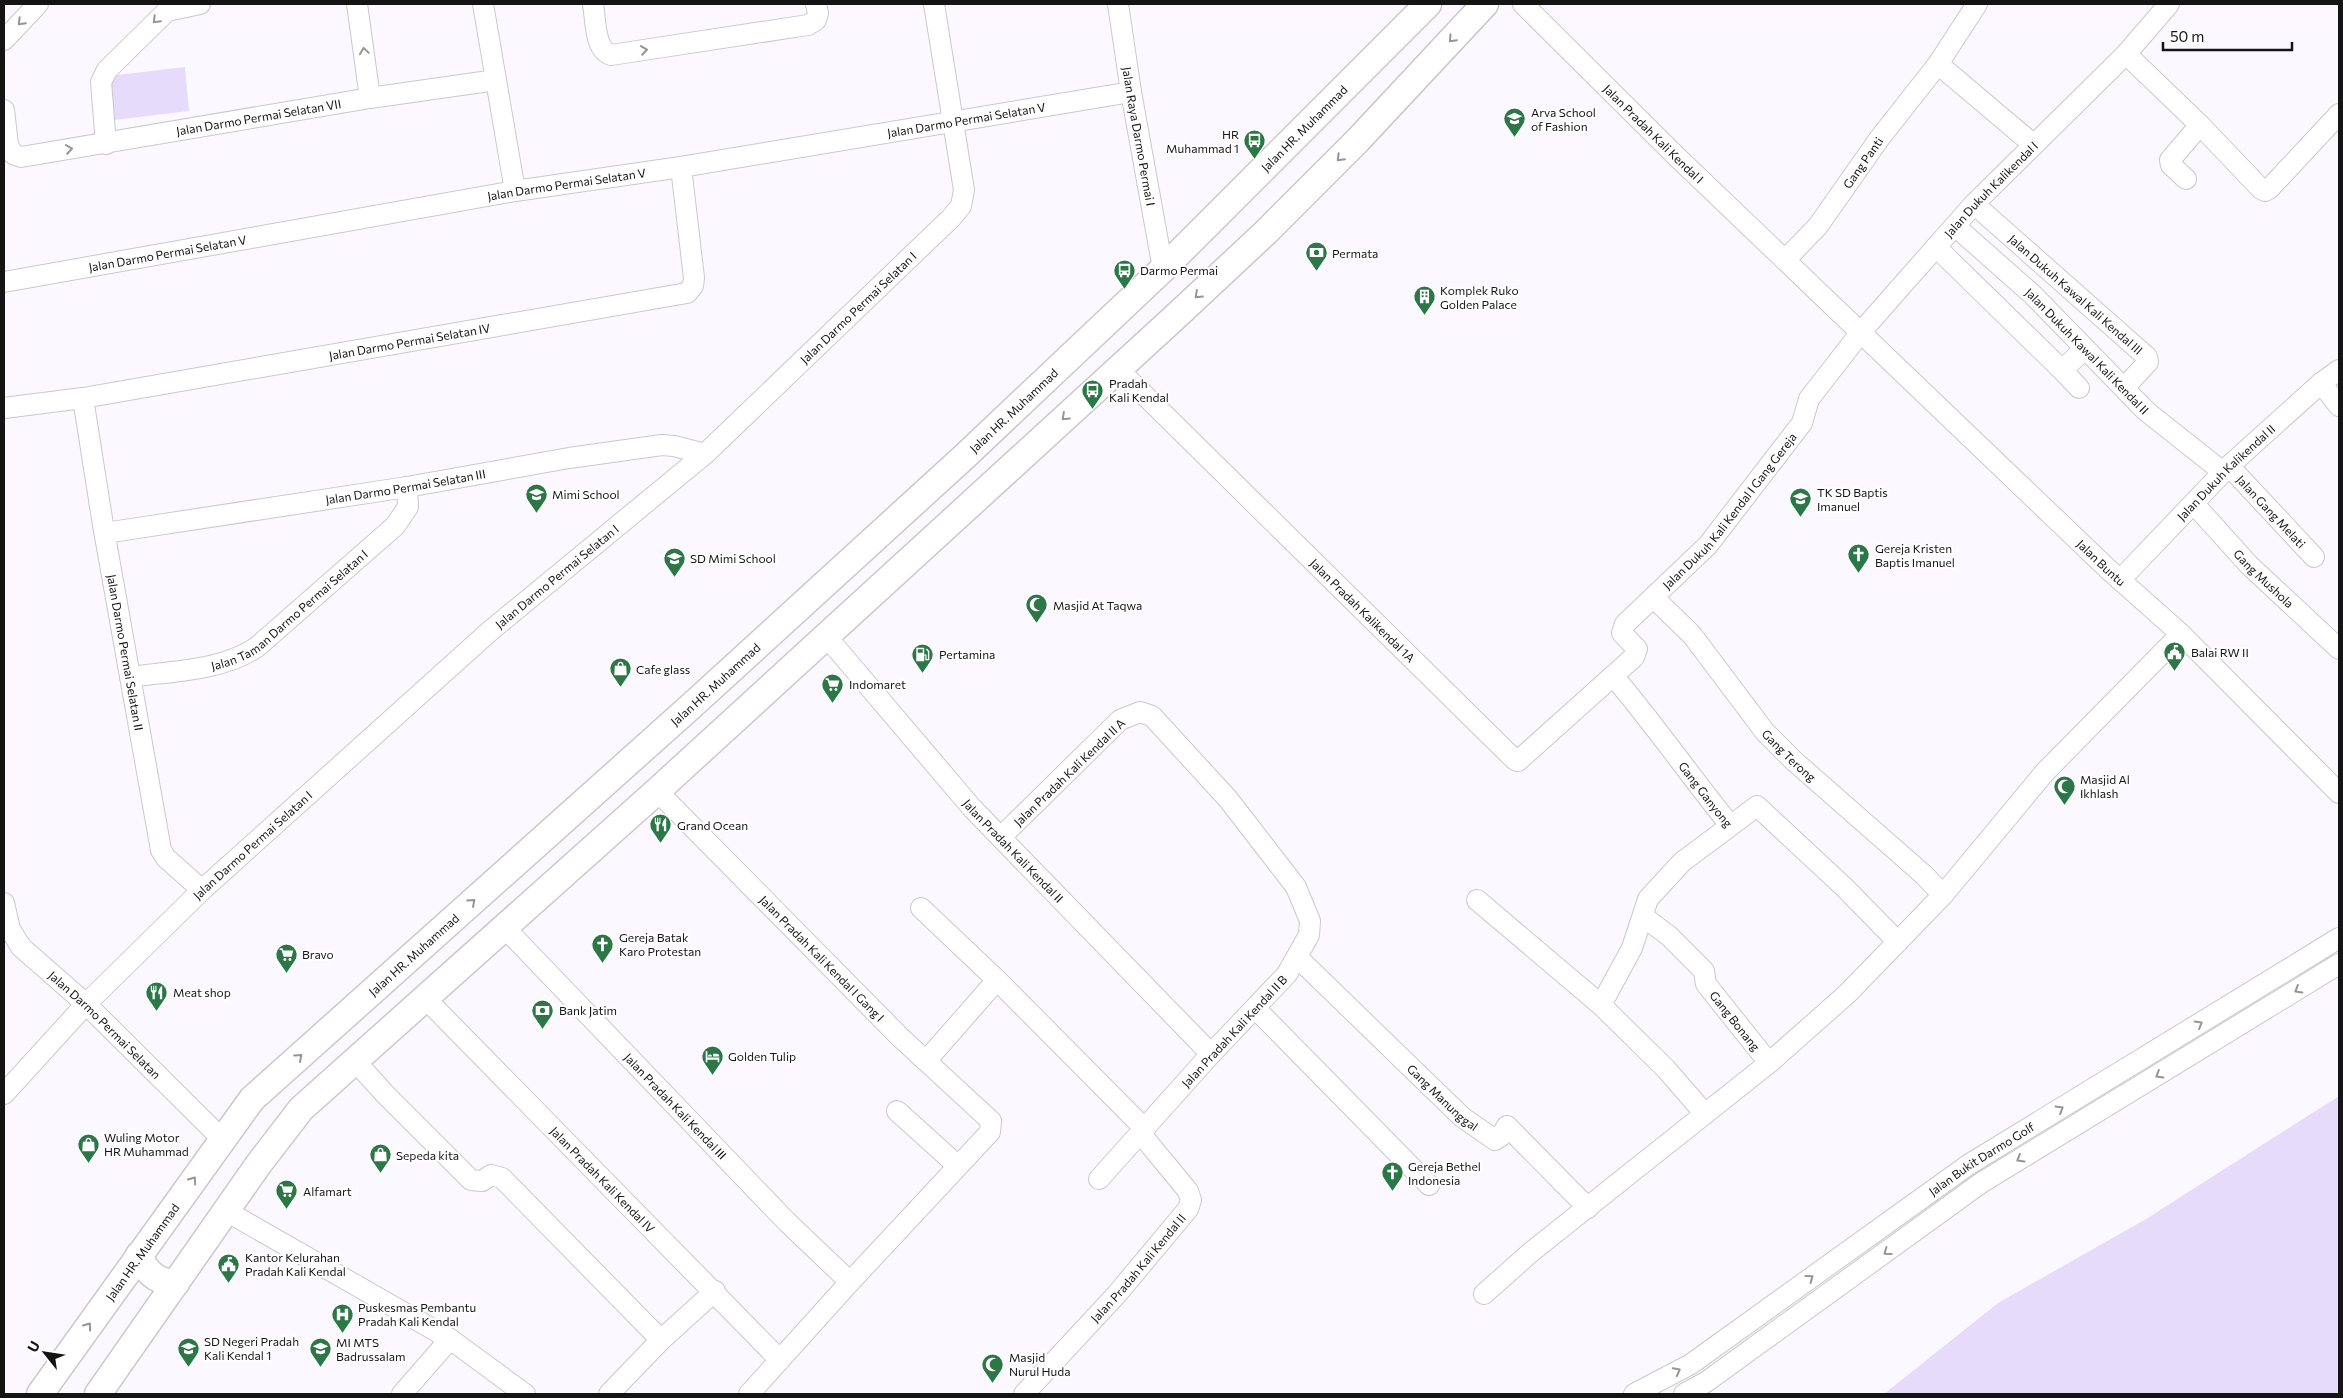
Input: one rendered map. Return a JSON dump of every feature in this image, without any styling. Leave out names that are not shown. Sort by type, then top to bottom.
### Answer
[{"type":"main road","name":"Jalan HR. Muhammad","points":[[40,1394],[252,1099],[646,747],[964,457],[1163,269],[1428,4]]},
{"type":"main road","points":[[98,1394],[301,1109],[665,784],[717,734],[991,486],[1265,233],[1358,140],[1485,4]]},
{"type":"main road","points":[[964,457],[991,486]]},
{"type":"main road","points":[[689,708],[692,716],[702,729],[717,734]]},
{"type":"main road","points":[[646,747],[666,761],[665,784]]},
{"type":"main road","points":[[139,1255],[143,1265],[156,1279],[176,1283]]},
{"type":"street","points":[[4,40],[38,4]]},
{"type":"street","points":[[106,144],[101,82],[107,70],[167,11],[200,4]]},
{"type":"street","points":[[357,4],[370,98]]},
{"type":"street","points":[[483,4],[515,191]]},
{"type":"street","points":[[593,4],[600,46],[604,52],[611,55],[808,25],[816,20],[818,13],[816,4]]},
{"type":"street","name":"Jalan Darmo Permai Selatan I","points":[[4,1094],[86,1004],[202,890],[490,631],[705,454],[951,218],[961,206],[964,190],[934,4]]},
{"type":"street","name":"Jalan Raya Darmo Permai I","points":[[1118,4],[1131,92],[1163,269]]},
{"type":"street","name":"Jalan Pradah Kali Kendal I","points":[[1523,4],[1675,155],[1861,332]]},
{"type":"street","name":"Gang Panti","points":[[1785,260],[1818,226],[1879,139],[1938,64],[1977,4]]},
{"type":"street","name":"Jalan Dukuh Kalikendal I","points":[[1861,332],[1974,204],[2126,54],[2169,4]]},
{"type":"street","points":[[2126,54],[2265,191],[2339,114]]},
{"type":"street","points":[[1938,64],[2034,145]]},
{"type":"street","name":"Jalan Darmo Permai Selatan VII","points":[[4,110],[8,145],[13,154],[21,157],[370,98],[496,80]]},
{"type":"street","name":"Jalan Darmo Permai Selatan V","points":[[4,282],[515,191],[680,167],[953,120],[1131,92]]},
{"type":"street","points":[[2186,179],[2171,164],[2170,160],[2200,125]]},
{"type":"street","name":"Jalan Darmo Permai Selatan IV","points":[[4,408],[83,398],[687,293],[693,286],[694,278],[680,167]]},
{"type":"street","name":"Jalan Dukuh Kawal Kali Kendal III","points":[[1974,204],[2147,357],[2148,362],[2124,388]]},
{"type":"street","name":"Jalan Dukuh Kawal Kali Kendal II","points":[[1955,226],[2033,295],[2146,411],[2226,469]]},
{"type":"street","points":[[1936,247],[2079,388]]},
{"type":"street","name":"Jalan Buntu","points":[[1861,332],[2120,580],[2181,634],[2339,793]]},
{"type":"street","name":"Jalan Dukuh Kali Kendal I Gang Gereja","points":[[1614,678],[1637,653],[1637,649],[1622,633],[1622,628],[1708,545],[1802,423],[1809,400],[1861,332]]},
{"type":"street","points":[[2062,370],[2085,348]]},
{"type":"street","name":"Jalan Pradah Kalikendal 1A","points":[[1117,368],[1515,760],[1523,758],[1614,678]]},
{"type":"street","name":"Jalan Dukuh Kalikendal II","points":[[2120,580],[2226,469],[2321,382],[2339,370]]},
{"type":"street","points":[[2321,382],[2339,406]]},
{"type":"street","name":"Jalan Darmo Permai Selatan II","points":[[83,398],[130,677],[162,850],[166,858],[202,890]]},
{"type":"street","name":"Jalan Darmo Permai Selatan III","points":[[105,533],[407,487],[569,458],[662,445],[705,454]]},
{"type":"street","name":"Jalan Gang Melati","points":[[2226,469],[2314,557]]},
{"type":"street","name":"Jalan Taman Darmo Permai Selatan I","points":[[130,677],[211,665],[245,655],[257,647],[395,526],[408,506],[407,487]]},
{"type":"street","name":"Gang Mushola","points":[[2194,504],[2249,564],[2339,649]]},
{"type":"street","name":"Gang Terong","points":[[1654,598],[1692,635],[1765,732],[1794,761],[1924,875],[1943,895]]},
{"type":"street","points":[[1484,1294],[1530,1253],[1769,1063],[1847,994],[1943,895],[2045,772],[2181,634]]},
{"type":"street","name":"Jalan Pradah Kali Kendal II","points":[[826,636],[972,808],[1211,1054]]},
{"type":"street","name":"Gang Ganyong","points":[[1614,678],[1645,713],[1676,759],[1730,825],[1754,807],[1760,808],[1838,880],[1898,942]]},
{"type":"street","name":"Jalan Pradah Kali Kendal II A","points":[[1001,837],[1120,720],[1140,712]]},
{"type":"street","name":"Jalan Pradah Kali Kendal II B","points":[[1099,1178],[1211,1054],[1256,1009],[1287,974],[1298,958],[1309,935],[1310,921],[1296,886],[1228,799],[1152,716],[1140,712]]},
{"type":"street","name":"Jalan Pradah Kali Kendal I Gang I","points":[[665,784],[706,843],[926,1061],[992,1121],[990,1132],[958,1166]]},
{"type":"street","points":[[1601,1006],[1632,948],[1644,917],[1648,899],[1682,862],[1730,825]]},
{"type":"street","points":[[1477,900],[1601,1006],[1666,1069],[1705,1114]]},
{"type":"street","name":"Jalan Darmo Permai Selatan","points":[[4,903],[10,929],[21,947],[86,1004],[222,1139]]},
{"type":"street","name":"Jalan Pradah Kali Kendal II","points":[[921,908],[997,980],[1143,1131],[1188,1191],[1191,1200],[1188,1209],[1117,1294],[1024,1394]]},
{"type":"street","name":"Gang Bonang","points":[[1644,917],[1669,936],[1704,970],[1706,984],[1769,1063]]},
{"type":"street","name":"Jalan Pradah Kali Kendal III","points":[[504,927],[779,1214],[850,1282]]},
{"type":"street","name":"Jalan Bukit Darmo Golf","points":[[1634,1394],[1690,1364],[1968,1165],[2339,938]]},
{"type":"street","name":"Gang Manunggal","points":[[1298,958],[1462,1117],[1496,1140],[1507,1126],[1588,1208]]},
{"type":"street","name":"Jalan Bukit Darmo Golf","points":[[1684,1394],[1706,1382],[1981,1183],[2339,964]]},
{"type":"street","points":[[926,1061],[997,980]]},
{"type":"street","name":"Jalan Pradah Kali Kendal IV","points":[[425,998],[715,1291],[780,1360]]},
{"type":"street","points":[[1256,1009],[1429,1185]]},
{"type":"street","points":[[355,1061],[385,1094],[471,1180],[482,1181],[491,1175],[502,1178],[661,1340]]},
{"type":"street","points":[[749,1394],[958,1166],[897,1110]]},
{"type":"street","points":[[226,1212],[450,1339],[525,1394]]},
{"type":"street","points":[[609,1394],[661,1340],[715,1291]]},
{"type":"street","points":[[402,1394],[450,1339]]},
{"type":"shaded area","points":[[185,67],[189,111],[114,120],[109,76]]},
{"type":"shaded area","points":[[2339,1096],[2339,1394],[1884,1394],[1998,1303],[2146,1219]]},
{"type":"place","name":"Arva School of Fashion","points":[[1515,138]]},
{"type":"place","name":"HR Muhammad 1","points":[[1255,160]]},
{"type":"place","name":"Permata","points":[[1316,272]]},
{"type":"place","name":"Darmo Permai","points":[[1124,289]]},
{"type":"place","name":"Komplek Ruko Golden Palace","points":[[1424,316]]},
{"type":"place","name":"Pradah Kali Kendal","points":[[1093,409]]},
{"type":"place","name":"Mimi School","points":[[536,513]]},
{"type":"place","name":"TK SD Baptis Imanuel","points":[[1801,518]]},
{"type":"place","name":"Gereja Kristen Baptis Imanuel","points":[[1859,574]]},
{"type":"place","name":"SD Mimi School","points":[[674,577]]},
{"type":"place","name":"Masjid At Taqwa","points":[[1037,624]]},
{"type":"place","name":"Balai RW II","points":[[2175,671]]},
{"type":"place","name":"Pertamina","points":[[923,673]]},
{"type":"place","name":"Cafe glass","points":[[620,688]]},
{"type":"place","name":"Indomaret","points":[[833,703]]},
{"type":"place","name":"Masjid Al Ikhlash","points":[[2064,805]]},
{"type":"place","name":"Grand Ocean","points":[[661,844]]},
{"type":"place","name":"Gereja Batak Karo Protestan","points":[[603,963]]},
{"type":"place","name":"Bravo","points":[[286,973]]},
{"type":"place","name":"Meat shop","points":[[157,1011]]},
{"type":"place","name":"Bank Jatim","points":[[543,1029]]},
{"type":"place","name":"Golden Tulip","points":[[712,1075]]},
{"type":"place","name":"Wuling Motor HR Muhammad","points":[[88,1163]]},
{"type":"place","name":"Sepeda kita","points":[[380,1174]]},
{"type":"place","name":"Gereja Bethel Indonesia","points":[[1392,1192]]},
{"type":"place","name":"Alfamart","points":[[287,1210]]},
{"type":"place","name":"Kantor Kelurahan Pradah Kali Kendal","points":[[229,1283]]},
{"type":"place","name":"Puskesmas Pembantu Pradah Kali Kendal","points":[[342,1333]]},
{"type":"place","name":"SD Negeri Pradah Kali Kendal 1","points":[[188,1367]]},
{"type":"place","name":"MI MTS Badrussalam","points":[[320,1368]]},
{"type":"place","name":"Masjid Nurul Huda","points":[[993,1383]]}]
